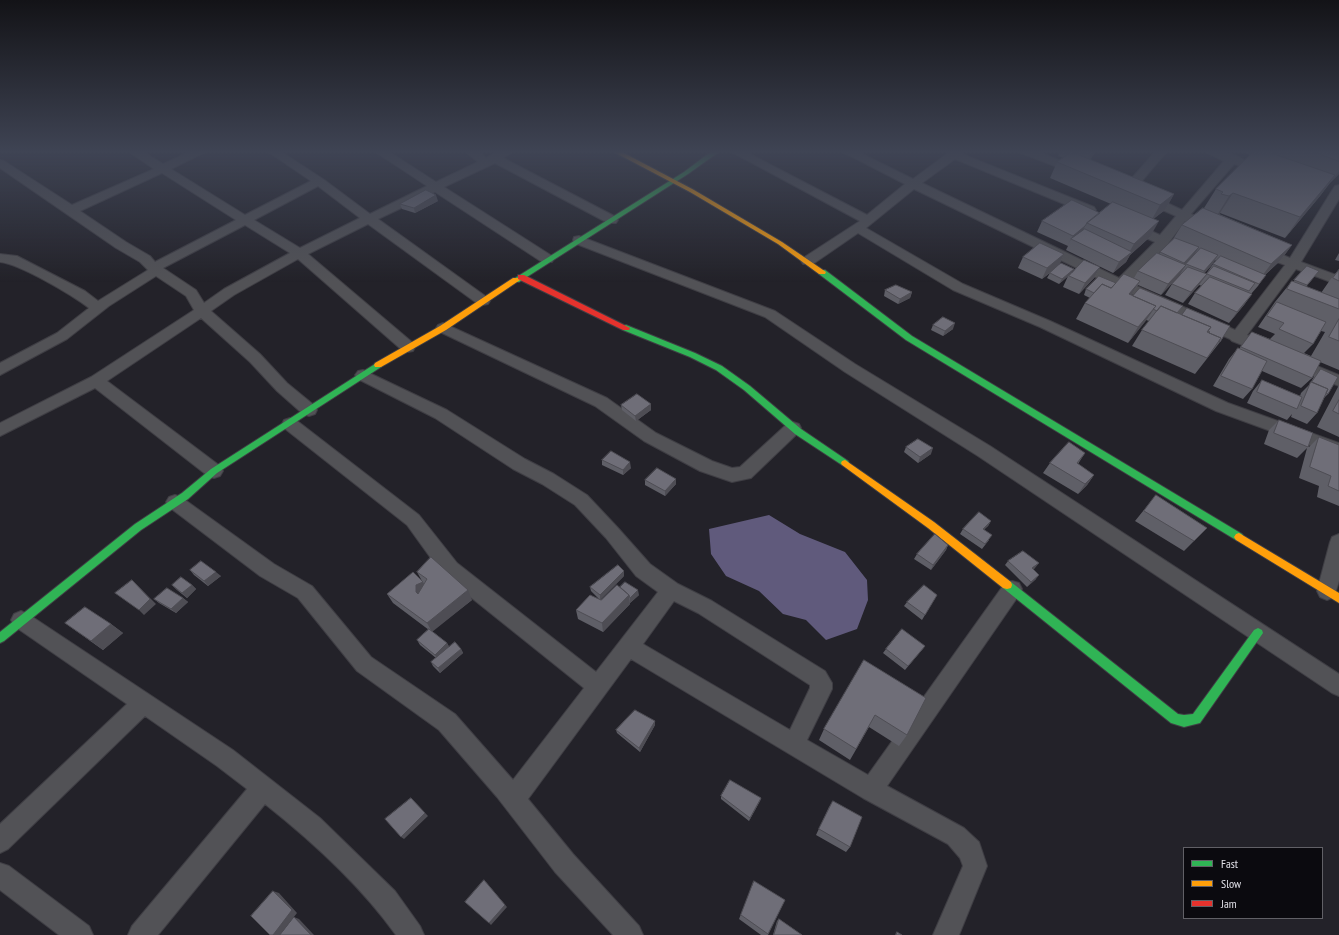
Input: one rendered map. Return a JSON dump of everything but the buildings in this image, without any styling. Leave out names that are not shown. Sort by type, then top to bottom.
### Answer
[{"type":"street","points":[[48,195],[121,245],[145,259],[155,269],[191,293],[202,311],[255,358],[282,387],[309,410]]},
{"type":"street","points":[[71,210],[105,195]]},
{"type":"street","points":[[203,195],[299,253],[408,347]]},
{"type":"street","points":[[0,370],[62,336],[98,308],[155,269],[293,195]]},
{"type":"street","points":[[337,195],[483,301]]},
{"type":"street","points":[[0,430],[96,381],[229,292],[299,253],[418,195]]},
{"type":"street","points":[[449,195],[547,259]]},
{"type":"street","points":[[564,195],[612,220]]},
{"type":"street","points":[[0,638],[138,527],[175,502],[214,471],[290,424],[309,410],[408,347],[444,328],[547,259],[653,195]]},
{"type":"street","points":[[695,195],[780,243],[808,262],[908,338],[1124,466],[1333,594],[1339,542]]},
{"type":"street","points":[[811,195],[863,224],[958,286],[1045,324],[1222,406],[1339,450]]},
{"type":"street","points":[[808,262],[863,224],[900,195]]},
{"type":"street","points":[[935,195],[1237,338],[1339,381]]},
{"type":"street","points":[[1053,195],[1098,214]]},
{"type":"street","points":[[1135,195],[1224,234]]},
{"type":"street","points":[[1121,284],[1162,241],[1201,195]]},
{"type":"street","points":[[1237,338],[1270,292],[1294,264],[1332,195]]},
{"type":"street","points":[[1120,222],[1176,248]]},
{"type":"street","points":[[579,240],[770,314],[850,368],[984,452],[1339,686]]},
{"type":"street","points":[[1251,246],[1339,281]]},
{"type":"street","points":[[0,258],[12,259],[24,265],[80,294],[98,308]]},
{"type":"street","points":[[521,277],[649,339],[693,355],[731,376],[793,428],[824,447],[931,525],[1175,719],[1184,721],[1196,719],[1258,633]]},
{"type":"street","points":[[1259,284],[1282,301]]},
{"type":"street","points":[[444,328],[601,402],[650,437],[706,466],[732,475],[745,474],[793,428]]},
{"type":"street","points":[[363,375],[442,414],[518,464],[548,479],[581,500],[612,532],[643,570],[670,590],[705,607],[818,678],[821,683],[821,689],[794,744]]},
{"type":"street","points":[[96,381],[214,471]]},
{"type":"street","points":[[290,424],[413,520],[450,569],[597,686]]},
{"type":"street","points":[[175,502],[267,570],[305,592],[364,664],[446,722],[514,799],[564,863],[630,935]]},
{"type":"street","points":[[871,790],[1012,589]]},
{"type":"street","points":[[514,799],[670,590]]},
{"type":"street","points":[[21,620],[225,758],[312,826],[386,900],[411,935]]},
{"type":"street","points":[[628,646],[871,790],[956,836],[970,851],[975,866],[946,935]]},
{"type":"street","points":[[0,841],[144,702]]},
{"type":"street","points":[[141,935],[263,788]]},
{"type":"street","points":[[0,875],[80,935]]},
{"type":"shaded area","points":[[769,515],[800,534],[845,552],[867,580],[868,600],[857,629],[826,640],[806,620],[783,614],[759,591],[726,576],[711,554],[709,529]]},
{"type":"traffic: fast","points":[[516,280],[652,195]]},
{"type":"traffic: fast","points":[[822,272],[909,338],[1239,537]]},
{"type":"traffic: fast","points":[[626,328],[693,355],[719,368],[747,388],[798,432],[845,463]]},
{"type":"traffic: fast","points":[[0,638],[138,527],[185,496],[214,471],[378,365]]},
{"type":"traffic: fast","points":[[1007,585],[1175,719],[1184,721],[1196,719],[1258,633]]},
{"type":"traffic: slow","points":[[698,195],[780,243],[822,272]]},
{"type":"traffic: slow","points":[[378,365],[443,328],[516,280]]},
{"type":"traffic: slow","points":[[845,463],[931,525],[1007,585]]},
{"type":"traffic: slow","points":[[1239,537],[1339,598]]},
{"type":"traffic: jam","points":[[521,277],[626,328]]}]
